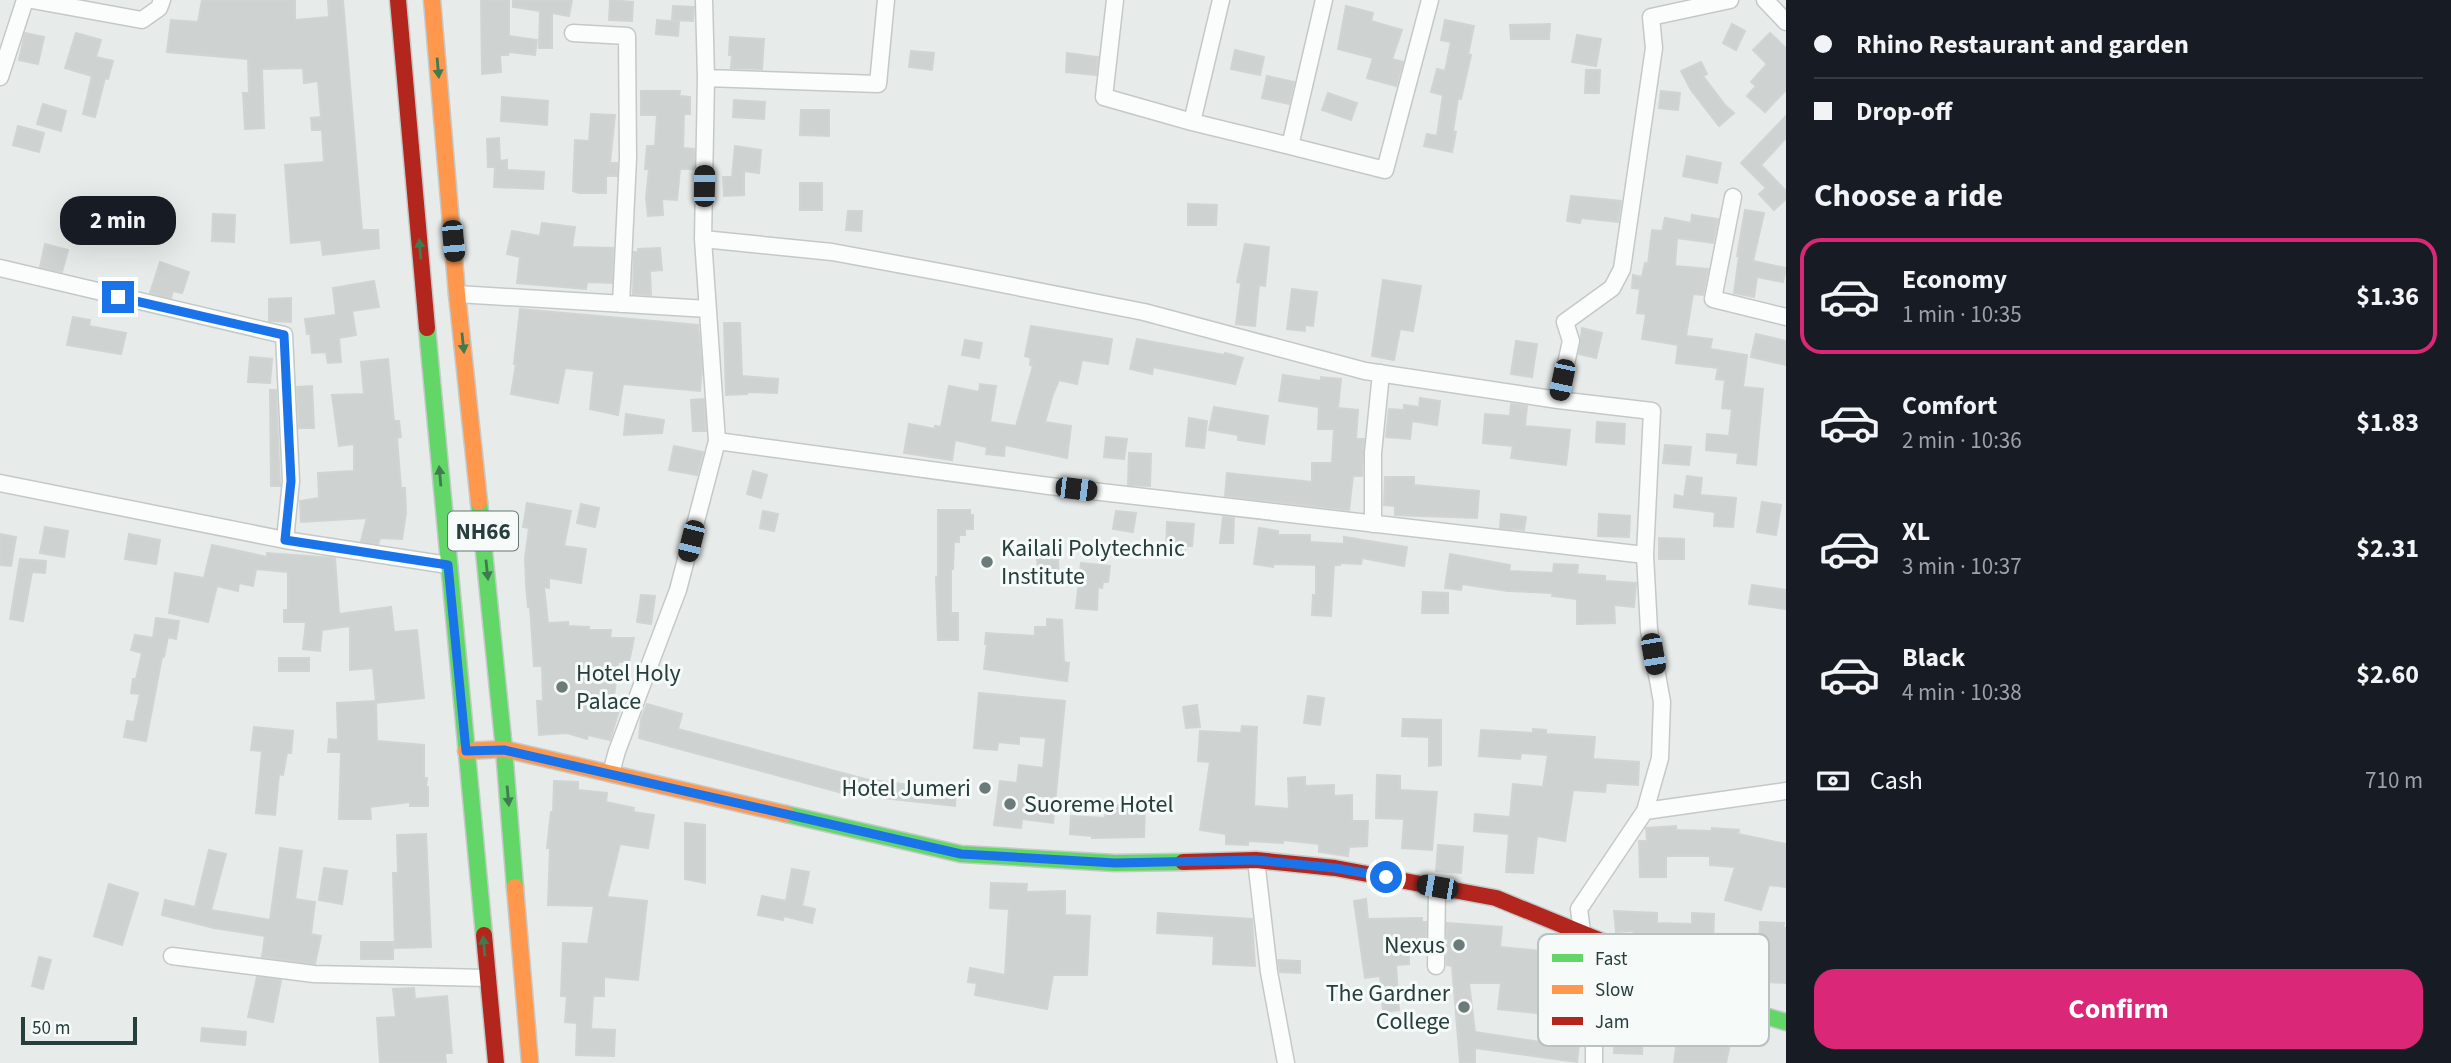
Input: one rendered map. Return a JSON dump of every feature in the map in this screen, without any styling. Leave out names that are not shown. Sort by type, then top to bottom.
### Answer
[{"type":"main road","name":"NH66","points":[[398,0],[496,1063]]},
{"type":"main road","name":"NH66","points":[[432,0],[457,294],[504,750],[530,1063]]},
{"type":"main road","points":[[466,751],[504,750],[961,854],[1115,863],[1256,860],[1335,868],[1496,898],[1588,934]]},
{"type":"main road","points":[[1769,1017],[1786,1022]]},
{"type":"street","points":[[0,77],[25,0]]},
{"type":"street","points":[[32,0],[142,20],[159,8],[162,0]]},
{"type":"street","points":[[611,773],[678,590],[717,441],[703,239],[706,78],[704,0]]},
{"type":"street","points":[[706,78],[878,84],[886,0]]},
{"type":"street","points":[[1115,0],[1104,97],[1385,170],[1430,0]]},
{"type":"street","points":[[1192,122],[1221,0]]},
{"type":"street","points":[[1290,146],[1324,0]]},
{"type":"street","points":[[1558,400],[1571,341],[1565,322],[1612,288],[1622,269],[1654,48],[1651,17],[1730,0]]},
{"type":"street","points":[[1765,0],[1786,22]]},
{"type":"street","points":[[573,33],[628,36],[628,158],[621,304]]},
{"type":"street","points":[[1733,197],[1713,299],[1786,317]]},
{"type":"street","points":[[703,239],[832,252],[1144,312],[1381,373],[1558,400],[1652,411],[1645,555],[1649,631],[1662,702],[1660,758],[1645,811],[1579,909],[1584,932]]},
{"type":"street","points":[[0,268],[284,335],[291,481],[285,540]]},
{"type":"street","points":[[457,294],[708,309]]},
{"type":"street","points":[[1373,524],[1373,453],[1381,373]]},
{"type":"street","points":[[717,441],[1049,486],[1645,555]]},
{"type":"street","points":[[0,483],[285,540],[448,565]]},
{"type":"street","points":[[1645,811],[1786,791]]},
{"type":"street","points":[[1256,860],[1269,972],[1286,1063]]},
{"type":"street","points":[[1436,966],[1437,887]]},
{"type":"street","points":[[172,956],[314,974],[487,978]]},
{"type":"building","points":[[202,0],[295,0],[295,20],[329,17],[328,0],[343,0],[362,230],[378,230],[379,248],[323,255],[321,240],[291,243],[285,165],[324,162],[322,130],[312,130],[311,118],[321,117],[318,81],[304,83],[303,68],[262,69],[264,128],[245,129],[243,93],[249,93],[248,59],[167,52],[171,20],[198,22]]},
{"type":"building","points":[[481,0],[509,0],[509,36],[537,40],[535,55],[509,52],[508,55],[500,55],[501,72],[482,74]]},
{"type":"building","points":[[513,0],[572,0],[569,16],[552,13],[552,48],[539,48],[540,11],[513,7]]},
{"type":"building","points":[[610,0],[633,2],[632,21],[609,20]]},
{"type":"building","points":[[673,6],[694,7],[693,21],[672,20]]},
{"type":"building","points":[[1346,6],[1373,13],[1371,21],[1402,30],[1392,59],[1403,62],[1396,86],[1367,78],[1373,58],[1338,49]]},
{"type":"building","points":[[657,20],[679,22],[678,36],[656,34]]},
{"type":"building","points":[[1445,20],[1474,26],[1468,55],[1471,55],[1461,99],[1458,98],[1452,152],[1424,146],[1427,134],[1437,136],[1443,95],[1431,92],[1437,69],[1445,71],[1451,42],[1441,40]]},
{"type":"building","points":[[1550,24],[1549,39],[1511,39],[1510,25]]},
{"type":"building","points":[[1732,24],[1745,31],[1736,50],[1723,43]]},
{"type":"building","points":[[25,33],[44,37],[38,64],[19,60]]},
{"type":"building","points":[[76,33],[101,40],[96,57],[113,61],[108,79],[105,78],[95,117],[83,114],[92,76],[65,68]]},
{"type":"building","points":[[1770,33],[1786,48],[1786,90],[1765,112],[1747,96],[1756,86],[1751,82],[1767,64],[1753,50]]},
{"type":"building","points":[[1577,35],[1601,39],[1596,66],[1572,62]]},
{"type":"building","points":[[730,37],[764,39],[762,69],[731,68]]},
{"type":"building","points":[[1235,50],[1264,57],[1260,75],[1231,69]]},
{"type":"building","points":[[911,51],[934,53],[932,70],[909,67]]},
{"type":"building","points":[[1067,53],[1098,57],[1096,75],[1066,72]]},
{"type":"building","points":[[1701,62],[1707,74],[1703,76],[1734,113],[1719,126],[1691,90],[1681,71]]},
{"type":"building","points":[[1586,70],[1600,70],[1599,93],[1585,93]]},
{"type":"building","points":[[1267,76],[1294,82],[1289,104],[1262,98]]},
{"type":"building","points":[[641,91],[680,91],[679,96],[690,97],[690,114],[684,114],[683,148],[694,149],[694,169],[680,169],[677,200],[662,199],[663,215],[648,216],[646,198],[649,169],[645,169],[647,146],[655,146],[657,115],[641,115]]},
{"type":"building","points":[[1661,91],[1680,93],[1678,110],[1659,108]]},
{"type":"building","points":[[1328,93],[1357,103],[1351,120],[1322,110]]},
{"type":"building","points":[[502,97],[548,101],[547,125],[501,121]]},
{"type":"building","points":[[734,100],[765,102],[764,119],[733,117]]},
{"type":"building","points":[[43,104],[66,111],[61,131],[37,124]]},
{"type":"building","points":[[801,110],[829,110],[829,136],[800,135]]},
{"type":"building","points":[[591,114],[615,115],[610,163],[617,163],[617,176],[606,176],[606,193],[573,191],[575,140],[589,141]]},
{"type":"building","points":[[1786,116],[1786,138],[1761,165],[1786,191],[1786,199],[1774,210],[1759,194],[1766,188],[1741,163]]},
{"type":"building","points":[[18,126],[44,133],[39,152],[13,145]]},
{"type":"building","points":[[499,138],[500,161],[507,160],[507,170],[544,172],[543,189],[494,187],[495,167],[488,167],[487,139]]},
{"type":"building","points":[[735,146],[761,150],[759,173],[744,171],[744,195],[724,196],[723,177],[732,177]]},
{"type":"building","points":[[1687,156],[1721,163],[1717,183],[1683,176]]},
{"type":"building","points":[[800,183],[822,183],[822,210],[800,210]]},
{"type":"building","points":[[1571,196],[1621,201],[1618,222],[1581,218],[1580,223],[1567,221]]},
{"type":"building","points":[[1188,204],[1217,205],[1216,225],[1188,225]]},
{"type":"building","points":[[1745,210],[1764,213],[1753,261],[1786,268],[1783,282],[1757,277],[1754,297],[1734,293]]},
{"type":"building","points":[[848,211],[862,211],[861,231],[846,230]]},
{"type":"building","points":[[213,214],[235,215],[234,242],[212,241]]},
{"type":"building","points":[[1692,215],[1718,219],[1713,243],[1677,238],[1675,266],[1708,269],[1703,295],[1693,294],[1686,336],[1712,339],[1710,349],[1747,355],[1743,387],[1763,389],[1756,465],[1737,463],[1738,453],[1706,450],[1707,434],[1729,436],[1732,409],[1722,408],[1725,380],[1716,379],[1718,368],[1676,363],[1678,345],[1642,339],[1646,314],[1637,313],[1640,289],[1632,288],[1633,275],[1642,277],[1645,263],[1648,264],[1652,230],[1662,231],[1665,218],[1691,223]]},
{"type":"building","points":[[542,223],[575,227],[572,247],[613,248],[612,283],[587,282],[586,289],[517,283],[520,257],[507,254],[512,231],[540,236]]},
{"type":"building","points":[[45,244],[68,250],[62,272],[40,267]]},
{"type":"building","points":[[1245,244],[1269,247],[1265,286],[1259,285],[1255,326],[1236,324],[1241,283],[1237,282]]},
{"type":"building","points":[[660,248],[662,270],[650,271],[651,295],[633,294],[634,252],[638,252],[638,249]]},
{"type":"building","points":[[160,262],[189,272],[182,293],[173,291],[171,298],[150,293]]},
{"type":"building","points":[[1383,280],[1421,286],[1413,331],[1400,329],[1394,360],[1372,356]]},
{"type":"building","points":[[374,281],[379,307],[352,311],[356,335],[339,338],[341,362],[328,363],[326,352],[312,353],[305,319],[336,315],[333,288]]},
{"type":"building","points":[[1292,289],[1317,292],[1313,326],[1305,325],[1305,331],[1287,329]]},
{"type":"building","points":[[291,298],[291,322],[269,321],[269,299]]},
{"type":"building","points":[[520,309],[698,325],[702,369],[700,391],[623,384],[618,415],[590,409],[594,371],[565,368],[558,403],[511,394]]},
{"type":"building","points":[[73,317],[90,320],[89,326],[126,333],[121,354],[67,345]]},
{"type":"building","points":[[724,323],[740,323],[742,376],[778,379],[777,393],[747,392],[726,395]]},
{"type":"building","points":[[1031,326],[1112,339],[1108,364],[1082,360],[1077,384],[1059,380],[1053,394],[1045,422],[1071,426],[1067,458],[1005,445],[1004,456],[986,454],[987,447],[955,440],[952,460],[904,453],[909,424],[935,429],[935,426],[941,427],[949,386],[979,392],[980,384],[996,386],[990,422],[1016,426],[1033,366],[1030,365],[1031,358],[1025,356]]},
{"type":"building","points":[[1582,328],[1602,333],[1596,358],[1579,354]]},
{"type":"building","points":[[1756,334],[1786,341],[1786,365],[1751,357]]},
{"type":"building","points":[[1137,339],[1243,358],[1235,384],[1153,367],[1152,374],[1130,369]]},
{"type":"building","points":[[965,340],[982,343],[979,358],[962,355]]},
{"type":"building","points":[[1516,341],[1537,344],[1532,377],[1511,374]]},
{"type":"building","points":[[250,357],[272,359],[270,383],[248,382]]},
{"type":"building","points":[[388,359],[394,421],[399,421],[401,437],[397,438],[406,513],[402,539],[380,538],[378,544],[361,541],[367,518],[301,522],[300,501],[319,498],[318,473],[354,471],[354,444],[339,446],[332,395],[364,394],[361,362]]},
{"type":"building","points":[[1283,375],[1321,381],[1321,377],[1341,379],[1338,408],[1358,410],[1356,439],[1364,439],[1362,476],[1353,476],[1349,510],[1225,496],[1227,473],[1312,482],[1312,463],[1332,463],[1334,429],[1318,429],[1319,407],[1279,401]]},
{"type":"building","points":[[312,386],[314,428],[299,428],[297,387]]},
{"type":"building","points":[[270,390],[276,390],[280,486],[271,486]]},
{"type":"building","points":[[1420,398],[1440,401],[1437,425],[1412,421],[1410,439],[1386,437],[1389,409],[1404,410],[1404,405],[1419,407]]},
{"type":"building","points":[[704,399],[706,431],[693,431],[691,400]]},
{"type":"building","points":[[1511,404],[1527,406],[1525,426],[1570,430],[1566,465],[1511,458],[1513,446],[1483,443],[1485,414],[1510,416]]},
{"type":"building","points":[[1214,407],[1268,416],[1264,444],[1238,440],[1238,435],[1209,430]]},
{"type":"building","points":[[626,414],[664,420],[662,433],[624,435]]},
{"type":"building","points":[[1189,418],[1207,421],[1204,448],[1186,446]]},
{"type":"building","points":[[1597,422],[1625,424],[1624,444],[1596,442]]},
{"type":"building","points":[[1106,437],[1127,439],[1124,459],[1104,457]]},
{"type":"building","points":[[1665,445],[1691,447],[1689,465],[1663,463]]},
{"type":"building","points":[[674,446],[703,452],[697,475],[669,470]]},
{"type":"building","points":[[1129,453],[1151,454],[1150,486],[1128,485]]},
{"type":"building","points":[[753,471],[767,475],[761,498],[747,494]]},
{"type":"building","points":[[1687,476],[1702,478],[1700,495],[1736,498],[1733,527],[1714,526],[1715,512],[1674,507],[1675,495],[1684,497]]},
{"type":"building","points":[[1385,477],[1414,477],[1414,485],[1479,491],[1477,518],[1395,515],[1395,506],[1384,505]]},
{"type":"building","points":[[1762,502],[1781,505],[1776,535],[1757,532]]},
{"type":"building","points":[[527,503],[571,511],[564,546],[586,549],[581,583],[549,578],[549,588],[544,587],[548,623],[568,622],[568,626],[589,627],[589,630],[611,630],[610,638],[634,638],[629,662],[618,662],[613,706],[620,707],[610,740],[588,735],[587,739],[567,733],[539,735],[537,701],[543,701],[542,666],[534,666],[528,607],[525,558],[529,528],[523,527]]},
{"type":"building","points":[[581,504],[599,508],[595,527],[577,523]]},
{"type":"building","points":[[938,510],[970,510],[970,515],[973,515],[973,529],[965,529],[965,535],[959,535],[959,542],[954,542],[951,613],[958,613],[958,640],[938,640]]},
{"type":"building","points":[[763,511],[778,514],[774,531],[760,528]]},
{"type":"building","points":[[1116,511],[1136,513],[1133,532],[1113,529]]},
{"type":"building","points":[[1501,514],[1526,517],[1524,530],[1500,528]]},
{"type":"building","points":[[1599,514],[1630,516],[1629,537],[1598,536]]},
{"type":"building","points":[[1223,517],[1234,518],[1233,543],[1220,543]]},
{"type":"building","points":[[1167,522],[1194,524],[1192,546],[1185,546],[1185,554],[1166,553]]},
{"type":"building","points":[[45,527],[68,531],[64,557],[40,553]]},
{"type":"building","points":[[1259,528],[1278,531],[1278,535],[1310,535],[1310,542],[1344,544],[1344,537],[1407,547],[1404,566],[1362,558],[1361,564],[1334,565],[1331,616],[1312,615],[1313,595],[1316,595],[1316,565],[1273,564],[1273,567],[1254,564]]},
{"type":"building","points":[[0,534],[16,537],[11,566],[0,565]]},
{"type":"building","points":[[129,534],[160,540],[156,564],[125,559]]},
{"type":"building","points":[[1659,538],[1684,539],[1684,559],[1659,559]]},
{"type":"building","points":[[212,545],[267,557],[267,553],[335,558],[339,614],[391,607],[394,632],[417,630],[424,698],[376,703],[373,668],[350,670],[350,626],[322,630],[320,651],[303,649],[306,622],[284,622],[284,610],[288,610],[288,572],[256,569],[253,586],[239,583],[238,591],[217,586],[208,622],[169,613],[175,573],[204,578]]},
{"type":"building","points":[[1450,554],[1510,565],[1509,571],[1553,573],[1554,564],[1578,565],[1577,574],[1605,576],[1605,581],[1636,583],[1634,607],[1614,605],[1615,623],[1577,624],[1577,599],[1552,596],[1553,593],[1508,591],[1462,584],[1461,590],[1445,588]]},
{"type":"building","points":[[1037,558],[1058,560],[1059,580],[1039,582]]},
{"type":"building","points":[[20,559],[46,561],[45,573],[32,572],[23,621],[10,619]]},
{"type":"building","points":[[1081,563],[1110,566],[1108,582],[1103,582],[1102,588],[1098,587],[1097,610],[1076,608]]},
{"type":"building","points":[[1752,585],[1786,590],[1786,609],[1749,604]]},
{"type":"building","points":[[1423,592],[1448,593],[1448,613],[1422,613]]},
{"type":"building","points":[[641,595],[655,596],[651,624],[637,622]]},
{"type":"building","points":[[156,618],[179,621],[176,639],[168,637],[162,657],[146,741],[124,737],[127,721],[134,722],[140,694],[131,693],[142,653],[131,650],[135,635],[153,638]]},
{"type":"building","points":[[1047,619],[1062,620],[1064,662],[1069,663],[1067,681],[984,669],[986,633],[1035,636],[1035,627],[1047,627]]},
{"type":"building","points":[[279,658],[309,658],[309,671],[279,671]]},
{"type":"building","points":[[979,693],[1065,701],[1053,823],[1022,819],[1021,828],[994,825],[1000,781],[1017,783],[1019,765],[1043,768],[1046,738],[1019,736],[1019,744],[998,742],[997,750],[974,748]]},
{"type":"building","points":[[1308,696],[1324,698],[1320,725],[1304,723]]},
{"type":"building","points":[[376,701],[377,741],[424,745],[424,778],[427,778],[428,806],[410,806],[410,802],[370,807],[371,819],[339,819],[341,752],[328,752],[329,739],[338,740],[337,703]]},
{"type":"building","points":[[647,704],[682,714],[678,729],[865,779],[956,791],[955,806],[846,794],[639,738],[641,719]]},
{"type":"building","points":[[1197,705],[1200,727],[1186,728],[1183,707]]},
{"type":"building","points":[[1403,719],[1441,720],[1441,765],[1429,766],[1429,737],[1402,736]]},
{"type":"building","points":[[1242,726],[1257,727],[1254,806],[1289,809],[1288,778],[1305,777],[1305,786],[1334,785],[1334,796],[1352,795],[1352,821],[1368,821],[1367,846],[1349,847],[1348,856],[1319,852],[1319,844],[1283,840],[1283,843],[1248,841],[1248,845],[1226,844],[1226,834],[1200,830],[1210,762],[1198,761],[1200,731],[1241,733]]},
{"type":"building","points":[[254,727],[293,731],[291,753],[287,753],[283,775],[279,774],[275,815],[256,813],[262,751],[251,750]]},
{"type":"building","points":[[1533,729],[1546,730],[1546,734],[1595,737],[1593,759],[1639,762],[1638,785],[1606,783],[1605,792],[1573,790],[1565,841],[1537,836],[1533,873],[1506,872],[1509,834],[1474,831],[1475,814],[1510,817],[1513,784],[1543,787],[1548,755],[1521,753],[1520,759],[1479,756],[1481,730],[1533,733]]},
{"type":"building","points":[[1377,775],[1400,776],[1400,790],[1437,792],[1432,850],[1402,848],[1404,819],[1376,818]]},
{"type":"building","points":[[554,781],[578,782],[578,790],[607,793],[606,802],[634,808],[633,812],[654,815],[648,848],[620,844],[607,897],[647,901],[638,980],[604,977],[604,996],[593,996],[591,1029],[615,1030],[614,1056],[576,1055],[577,1023],[565,1022],[567,996],[561,996],[563,943],[588,944],[594,906],[548,905],[550,848],[547,848],[553,812]]},
{"type":"building","points":[[1106,805],[1145,807],[1144,837],[1092,838],[1070,834],[1071,816],[1105,818]]},
{"type":"building","points":[[685,823],[705,825],[705,883],[685,879]]},
{"type":"building","points":[[1676,826],[1676,830],[1739,830],[1738,834],[1786,844],[1786,887],[1769,885],[1761,910],[1725,900],[1735,867],[1710,865],[1710,856],[1666,856],[1666,877],[1640,877],[1639,841],[1647,841],[1646,828]]},
{"type":"building","points":[[426,834],[431,947],[395,948],[393,873],[398,873],[397,835]]},
{"type":"building","points":[[1438,845],[1463,847],[1461,873],[1436,871]]},
{"type":"building","points":[[280,848],[302,851],[295,899],[315,902],[311,934],[321,936],[315,964],[262,957],[265,936],[214,928],[162,915],[165,900],[195,907],[209,850],[226,854],[211,910],[270,920]]},
{"type":"building","points":[[324,868],[347,871],[342,904],[319,900]]},
{"type":"building","points":[[792,869],[809,872],[802,906],[815,909],[812,923],[784,916],[783,920],[758,915],[762,896],[786,901]]},
{"type":"building","points":[[991,883],[1027,884],[1026,892],[1065,891],[1065,915],[1090,916],[1087,975],[1053,975],[1047,1009],[975,995],[977,983],[968,982],[970,968],[1005,975],[1009,909],[990,908]]},
{"type":"building","points":[[109,884],[138,893],[122,945],[94,936]]},
{"type":"building","points":[[1366,899],[1368,919],[1422,918],[1422,922],[1426,922],[1426,951],[1409,953],[1409,964],[1396,965],[1399,1010],[1383,1012],[1380,976],[1365,978],[1354,901]]},
{"type":"building","points":[[1614,911],[1657,913],[1657,923],[1692,924],[1692,913],[1714,914],[1713,934],[1616,932]]},
{"type":"building","points":[[1158,913],[1252,919],[1255,966],[1213,964],[1214,936],[1157,933]]},
{"type":"building","points":[[1760,922],[1784,923],[1786,983],[1769,982],[1769,934],[1760,934]]},
{"type":"building","points":[[1447,923],[1502,927],[1500,947],[1538,951],[1538,1013],[1498,1009],[1501,983],[1469,983],[1475,1032],[1538,1042],[1538,1046],[1579,1046],[1577,1062],[1475,1048],[1475,1063],[1460,1063],[1452,966],[1447,965]]},
{"type":"building","points":[[361,942],[393,942],[393,959],[361,959]]},
{"type":"building","points":[[39,957],[51,960],[43,989],[32,986]]},
{"type":"building","points":[[1278,960],[1300,961],[1300,973],[1280,972]]},
{"type":"building","points":[[257,977],[281,980],[273,1022],[248,1017]]},
{"type":"building","points":[[414,988],[415,999],[447,996],[452,1053],[445,1053],[446,1063],[380,1063],[377,1018],[396,1017],[393,989]]},
{"type":"building","points":[[202,1028],[246,1032],[245,1045],[201,1041]]},
{"type":"building","points":[[1614,1046],[1642,1046],[1642,1054],[1614,1053]]},
{"type":"building","points":[[1676,1046],[1730,1046],[1726,1063],[1674,1063]]},
{"type":"traffic: fast","points":[[427,328],[484,935]]},
{"type":"traffic: fast","points":[[479,502],[515,887]]},
{"type":"traffic: fast","points":[[786,814],[961,854],[1115,863],[1183,862]]},
{"type":"traffic: fast","points":[[1769,1017],[1786,1022]]},
{"type":"traffic: slow","points":[[432,0],[457,294],[479,502]]},
{"type":"traffic: slow","points":[[466,751],[504,749],[786,814]]},
{"type":"traffic: slow","points":[[515,887],[530,1063]]},
{"type":"traffic: jam","points":[[398,0],[427,328]]},
{"type":"traffic: jam","points":[[1183,862],[1256,860],[1335,868],[1496,898],[1584,934]]},
{"type":"traffic: jam","points":[[484,935],[496,1063]]},
{"type":"place","name":"Kailali Polytechnic Institute","points":[[987,562]]},
{"type":"place","name":"Hotel Holy Palace","points":[[562,687]]},
{"type":"place","name":"Hotel Jumeri","points":[[985,788]]},
{"type":"place","name":"Suoreme Hotel","points":[[1010,804]]},
{"type":"place","name":"Nexus","points":[[1459,945]]},
{"type":"place","name":"The Gardner College","points":[[1464,1007]]},
{"type":"route","points":[[118,297],[284,335],[291,481],[285,540],[448,565],[466,751],[504,750],[961,854],[1115,863],[1256,860],[1335,868],[1386,877]]}]
